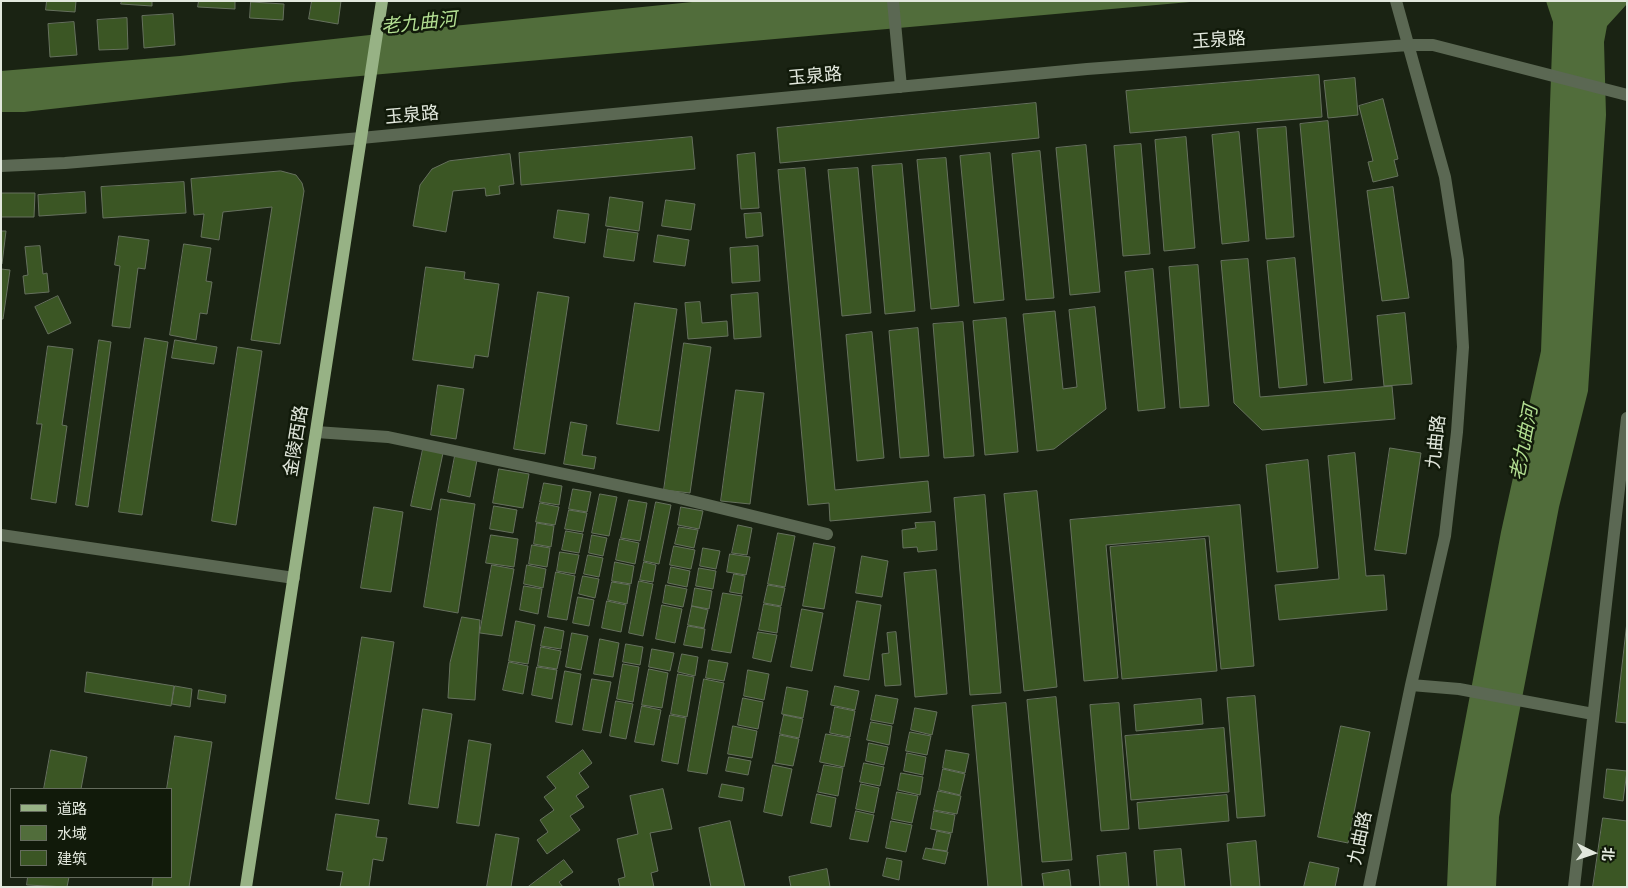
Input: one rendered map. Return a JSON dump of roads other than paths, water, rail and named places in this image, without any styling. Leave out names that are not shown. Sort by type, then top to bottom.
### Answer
[{"type":"main road","name":"金陵西路","points":[[246,887],[382,1]]},
{"type":"street","points":[[893,1],[900,60],[901,87]]},
{"type":"street","name":"九曲路","points":[[1369,887],[1411,685],[1445,536],[1457,432],[1463,347],[1458,260],[1445,177],[1396,1]]},
{"type":"street","name":"玉泉路","points":[[1,166],[65,163],[362,138],[1087,69],[1408,45],[1433,45],[1621,94]]},
{"type":"street","points":[[1574,887],[1627,418]]},
{"type":"street","points":[[316,432],[388,437],[679,498],[826,534]]},
{"type":"street","points":[[1,535],[294,578]]},
{"type":"street","points":[[1411,685],[1459,689],[1593,714]]},
{"type":"water","points":[[702,1],[1201,1],[293,82],[24,112],[1,112],[1,71],[180,56]]},
{"type":"water","name":"老九曲河","points":[[1546,1],[1627,1],[1627,4],[1607,26],[1604,42],[1606,115],[1588,391],[1559,507],[1499,817],[1496,887],[1447,887],[1451,795],[1501,532],[1541,351],[1553,22]]}]
